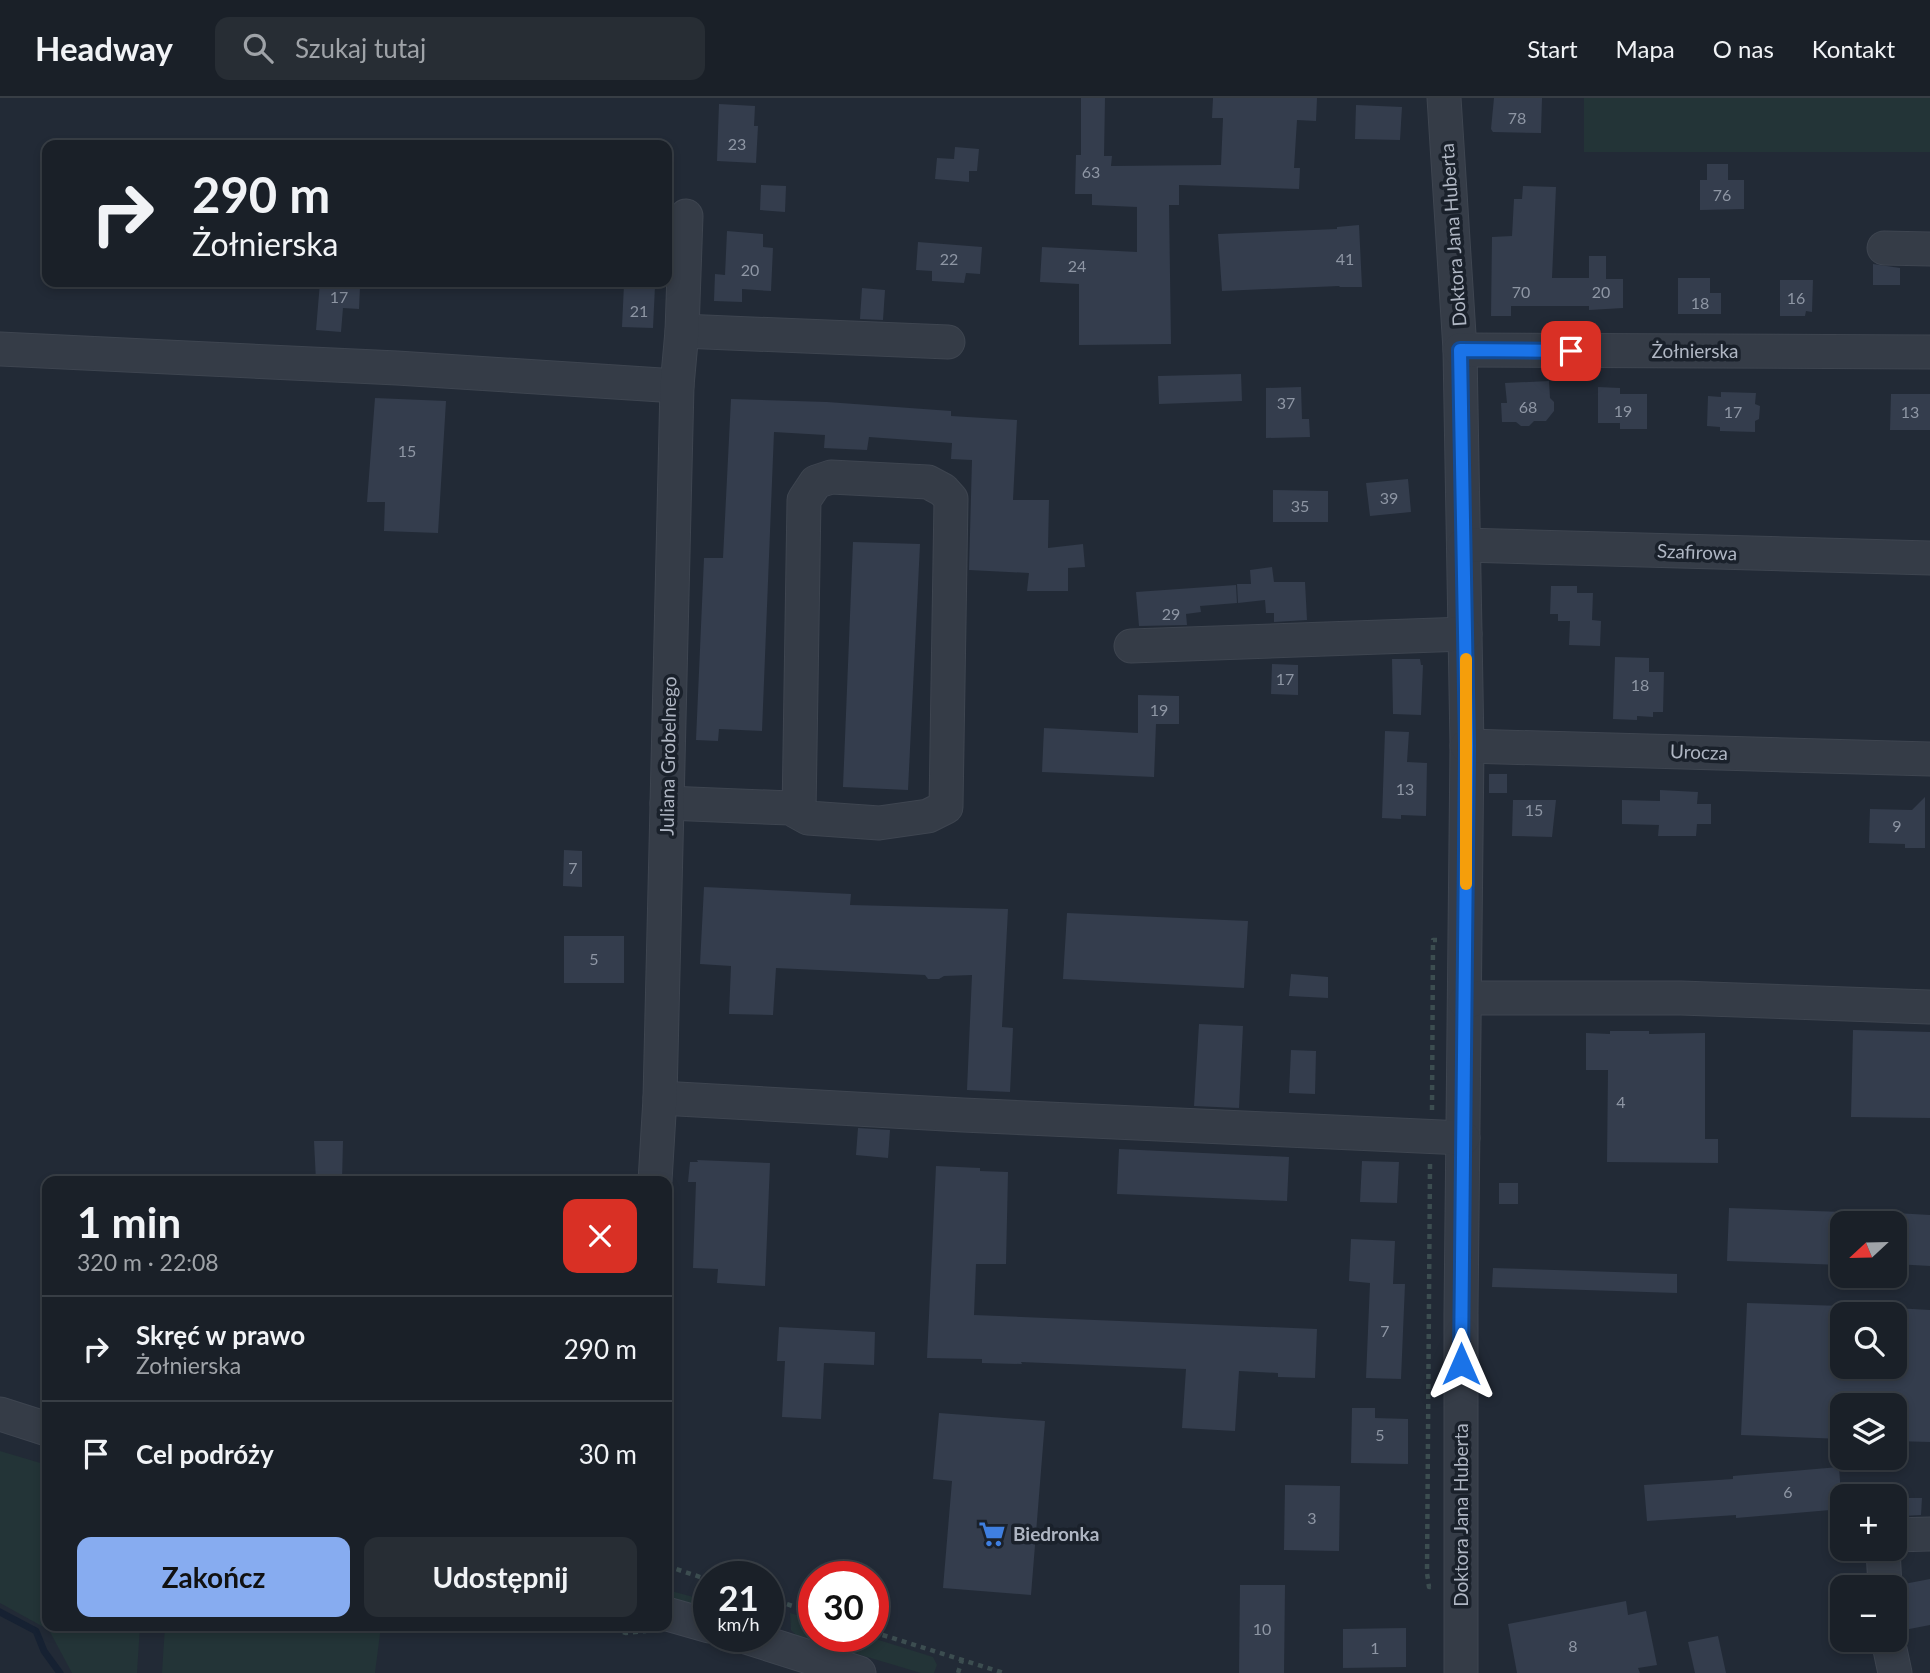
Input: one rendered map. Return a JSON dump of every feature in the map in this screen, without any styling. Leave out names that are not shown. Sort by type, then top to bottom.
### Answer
[{"type":"street","name":"Doktora Jana Huberta","points":[[1444,98],[1460,350],[1467,746],[1465,1002],[1447,1138],[1461,1673]]},
{"type":"street","name":"Juliana Grobelnego","points":[[655,1176],[660,1098],[677,386],[686,216]]},
{"type":"street","points":[[1884,248],[1930,249]]},
{"type":"street","points":[[682,331],[948,342]]},
{"type":"street","points":[[0,349],[397,368],[677,386]]},
{"type":"street","name":"Żołnierska","points":[[1460,350],[1930,352]]},
{"type":"street","points":[[667,803],[790,808],[799,813],[808,818],[879,823],[928,816],[946,807],[951,499],[936,485],[928,482],[831,477],[816,482],[804,500],[799,813]]},
{"type":"street","name":"Szafirowa","points":[[1464,545],[1930,558]]},
{"type":"street","points":[[1131,646],[1465,634]]},
{"type":"street","name":"Urocza","points":[[1467,746],[1930,759]]},
{"type":"street","points":[[1465,1002],[1479,998],[1681,998],[1929,1007]]},
{"type":"street","points":[[660,1098],[1447,1138]]},
{"type":"street","points":[[0,1414],[42,1427]]},
{"type":"street","points":[[1907,1535],[1930,1534]]},
{"type":"street","points":[[672,1624],[693,1625]]},
{"type":"street","points":[[784,1649],[859,1673]]},
{"type":"street","points":[[1891,1652],[1895,1673]]},
{"type":"path","points":[[1427,1573],[1447,1138]]},
{"type":"path","points":[[672,1568],[693,1575]]},
{"type":"path","points":[[889,1637],[1004,1673]]},
{"type":"path","points":[[958,1673],[962,1660]]},
{"type":"shaded area","points":[[1584,98],[1930,98],[1930,152],[1584,152]]},
{"type":"shaded area","points":[[0,1451],[42,1464],[42,1626],[0,1603]]},
{"type":"shaded area","points":[[672,1591],[693,1597],[693,1606],[672,1600]]},
{"type":"shaded area","points":[[790,1613],[798,1615],[798,1636],[791,1630]]},
{"type":"shaded area","points":[[50,1631],[140,1631],[137,1673],[72,1673]]},
{"type":"shaded area","points":[[165,1631],[380,1631],[375,1673],[162,1673]]},
{"type":"shaded area","points":[[889,1643],[933,1657],[937,1665],[934,1673],[921,1673],[851,1652],[889,1652]]},
{"type":"building","points":[[1081,98],[1105,98],[1104,156],[1112,156],[1111,166],[1221,165],[1223,118],[1212,118],[1213,98],[1317,98],[1316,121],[1297,120],[1294,168],[1300,168],[1299,189],[1179,185],[1179,205],[1169,205],[1171,344],[1079,345],[1079,284],[1040,282],[1042,247],[1137,252],[1137,207],[1092,205],[1092,194],[1075,194],[1076,155],[1081,155]]},
{"type":"building","points":[[1494,98],[1542,98],[1541,133],[1493,132]]},
{"type":"building","points":[[719,104],[755,106],[754,126],[758,126],[756,163],[717,161]]},
{"type":"building","points":[[1356,105],[1402,107],[1400,140],[1355,139]]},
{"type":"building","points":[[955,147],[979,149],[977,171],[969,171],[969,182],[935,179],[937,158],[954,159]]},
{"type":"building","points":[[1707,164],[1728,164],[1728,180],[1744,180],[1744,209],[1700,210],[1700,180],[1707,180]]},
{"type":"building","points":[[761,185],[786,186],[785,212],[760,210]]},
{"type":"building","points":[[1523,186],[1556,187],[1552,278],[1589,278],[1589,256],[1606,256],[1606,279],[1623,279],[1623,308],[1589,310],[1589,306],[1511,306],[1511,316],[1491,316],[1492,237],[1512,236],[1514,199],[1522,199]]},
{"type":"building","points":[[1359,225],[1362,287],[1222,291],[1218,234],[1337,229]]},
{"type":"building","points":[[727,231],[763,234],[763,247],[773,248],[771,291],[742,289],[742,302],[714,301],[715,274],[725,275]]},
{"type":"building","points":[[918,242],[982,247],[980,274],[966,273],[964,283],[932,281],[932,271],[916,270]]},
{"type":"building","points":[[1873,264],[1900,268],[1900,285],[1873,285]]},
{"type":"building","points":[[1678,278],[1710,278],[1710,293],[1721,293],[1721,314],[1678,314]]},
{"type":"building","points":[[1780,280],[1813,280],[1812,312],[1806,311],[1805,316],[1780,316]]},
{"type":"building","points":[[320,287],[360,287],[359,309],[343,308],[341,332],[316,330]]},
{"type":"building","points":[[624,287],[655,287],[653,328],[622,327]]},
{"type":"building","points":[[862,288],[885,290],[883,320],[860,319]]},
{"type":"building","points":[[1241,374],[1242,401],[1159,404],[1158,376]]},
{"type":"building","points":[[1549,381],[1554,411],[1546,421],[1534,421],[1529,426],[1502,422],[1501,403],[1507,403],[1505,383]]},
{"type":"building","points":[[1301,387],[1302,419],[1309,419],[1310,437],[1266,438],[1266,388]]},
{"type":"building","points":[[1598,387],[1620,388],[1620,394],[1647,394],[1647,429],[1620,429],[1620,423],[1598,423]]},
{"type":"building","points":[[1721,392],[1756,393],[1755,404],[1760,406],[1755,432],[1720,431],[1720,427],[1707,426],[1708,396],[1721,397]]},
{"type":"building","points":[[1891,394],[1930,394],[1930,430],[1890,430]]},
{"type":"building","points":[[375,398],[446,401],[438,533],[384,531],[385,502],[367,502]]},
{"type":"building","points":[[731,399],[827,402],[951,411],[951,416],[1017,420],[1013,500],[1049,500],[1048,548],[1083,544],[1085,567],[1068,568],[1068,591],[1027,591],[1029,573],[969,570],[972,460],[951,459],[952,443],[869,437],[867,450],[824,448],[825,435],[774,432],[762,731],[719,729],[718,741],[696,740],[704,558],[723,558]]},
{"type":"building","points":[[1408,479],[1411,512],[1370,516],[1366,483]]},
{"type":"building","points":[[1273,490],[1328,491],[1328,522],[1273,522]]},
{"type":"building","points":[[853,542],[920,544],[908,790],[843,787]]},
{"type":"building","points":[[1272,567],[1274,582],[1305,582],[1307,620],[1274,622],[1274,613],[1266,613],[1265,600],[1238,603],[1237,584],[1251,584],[1250,570]]},
{"type":"building","points":[[1236,585],[1237,603],[1200,606],[1201,612],[1186,614],[1187,625],[1139,626],[1136,592]]},
{"type":"building","points":[[1551,586],[1577,586],[1577,593],[1593,593],[1592,620],[1601,621],[1600,646],[1569,645],[1570,621],[1558,621],[1558,614],[1550,614]]},
{"type":"building","points":[[1615,657],[1649,658],[1649,672],[1664,672],[1663,712],[1653,712],[1653,717],[1637,716],[1637,720],[1613,719]]},
{"type":"building","points":[[1392,659],[1420,659],[1423,665],[1421,715],[1393,714]]},
{"type":"building","points":[[1272,664],[1298,665],[1298,695],[1271,694]]},
{"type":"building","points":[[1138,695],[1179,696],[1179,724],[1156,724],[1154,777],[1042,772],[1044,728],[1138,733]]},
{"type":"building","points":[[1385,731],[1409,732],[1407,762],[1427,763],[1426,816],[1401,815],[1401,819],[1382,818]]},
{"type":"building","points":[[1489,774],[1507,774],[1507,793],[1489,793]]},
{"type":"building","points":[[1660,790],[1698,792],[1697,804],[1711,804],[1711,824],[1697,824],[1696,836],[1658,836],[1659,825],[1622,824],[1622,800],[1660,801]]},
{"type":"building","points":[[1925,797],[1925,848],[1905,848],[1905,844],[1869,843],[1870,809],[1912,810]]},
{"type":"building","points":[[1513,800],[1556,800],[1552,837],[1512,836]]},
{"type":"building","points":[[564,850],[582,851],[582,887],[563,886]]},
{"type":"building","points":[[704,887],[851,894],[850,905],[1008,909],[1002,1027],[1013,1028],[1010,1092],[967,1090],[972,975],[928,979],[925,975],[776,968],[773,1015],[729,1014],[731,966],[700,964]]},
{"type":"building","points":[[1067,913],[1248,921],[1244,988],[1063,979]]},
{"type":"building","points":[[564,936],[624,936],[624,983],[564,983]]},
{"type":"building","points":[[1291,974],[1328,977],[1328,998],[1289,996]]},
{"type":"building","points":[[1199,1024],[1243,1026],[1239,1108],[1194,1106]]},
{"type":"building","points":[[1853,1030],[1930,1032],[1930,1118],[1851,1117]]},
{"type":"building","points":[[1610,1031],[1649,1031],[1649,1034],[1705,1033],[1705,1139],[1718,1139],[1718,1163],[1607,1162],[1608,1070],[1586,1070],[1586,1033],[1610,1034]]},
{"type":"building","points":[[1291,1050],[1316,1051],[1315,1094],[1289,1093]]},
{"type":"building","points":[[858,1128],[890,1130],[888,1158],[856,1155]]},
{"type":"building","points":[[314,1141],[343,1141],[342,1176],[316,1176]]},
{"type":"building","points":[[1119,1149],[1289,1157],[1287,1201],[1117,1194]]},
{"type":"building","points":[[697,1160],[770,1163],[765,1286],[717,1283],[718,1269],[693,1268],[696,1182],[688,1182],[690,1162],[698,1162]]},
{"type":"building","points":[[1362,1161],[1399,1162],[1397,1203],[1360,1202]]},
{"type":"building","points":[[936,1166],[1008,1172],[1006,1264],[976,1264],[974,1315],[1317,1329],[1315,1378],[1278,1377],[1278,1373],[1239,1371],[1235,1431],[1182,1428],[1186,1369],[1021,1362],[1022,1364],[982,1363],[982,1359],[927,1358]]},
{"type":"building","points":[[1499,1183],[1518,1183],[1518,1204],[1499,1204]]},
{"type":"building","points":[[1729,1208],[1830,1212],[1830,1265],[1727,1261]]},
{"type":"building","points":[[1908,1214],[1930,1215],[1930,1266],[1908,1265]]},
{"type":"building","points":[[1351,1239],[1395,1241],[1393,1284],[1405,1284],[1401,1379],[1366,1378],[1370,1283],[1349,1281]]},
{"type":"building","points":[[1493,1268],[1677,1274],[1677,1293],[1492,1287]]},
{"type":"building","points":[[1747,1303],[1830,1306],[1830,1379],[1907,1379],[1907,1309],[1930,1310],[1930,1442],[1907,1441],[1907,1393],[1830,1393],[1830,1438],[1741,1435]]},
{"type":"building","points":[[779,1327],[875,1332],[874,1365],[824,1363],[821,1419],[782,1417],[785,1361],[777,1361]]},
{"type":"building","points":[[1352,1408],[1375,1408],[1375,1418],[1408,1419],[1408,1464],[1351,1463]]},
{"type":"building","name":"Biedronka","points":[[939,1413],[1045,1421],[1031,1595],[943,1588],[952,1481],[933,1479]]},
{"type":"building","points":[[1830,1468],[1830,1470],[1839,1470],[1840,1484],[1830,1484],[1830,1510],[1736,1518],[1736,1515],[1647,1521],[1644,1485],[1733,1479],[1733,1476]]},
{"type":"building","points":[[1285,1485],[1340,1486],[1339,1551],[1284,1550]]},
{"type":"building","points":[[1907,1498],[1922,1498],[1921,1515],[1907,1516]]},
{"type":"building","points":[[1930,1579],[1930,1625],[1907,1629],[1907,1583]]},
{"type":"building","points":[[1240,1585],[1285,1585],[1284,1673],[1239,1673]]},
{"type":"building","points":[[1626,1601],[1628,1615],[1646,1611],[1657,1665],[1638,1668],[1640,1673],[1517,1673],[1508,1624]]},
{"type":"building","points":[[1406,1628],[1406,1667],[1343,1668],[1343,1629]]},
{"type":"building","points":[[1718,1636],[1726,1673],[1695,1673],[1688,1642]]},
{"type":"waterway","points":[[0,1612],[36,1631],[44,1651],[60,1673]]},
{"type":"slow traffic","points":[[1466,659],[1466,884]]},
{"type":"place","name":"Biedronka","points":[[992,1534]]},
{"type":"route","points":[[1461,1364],[1467,746],[1460,350],[1571,351]]}]
